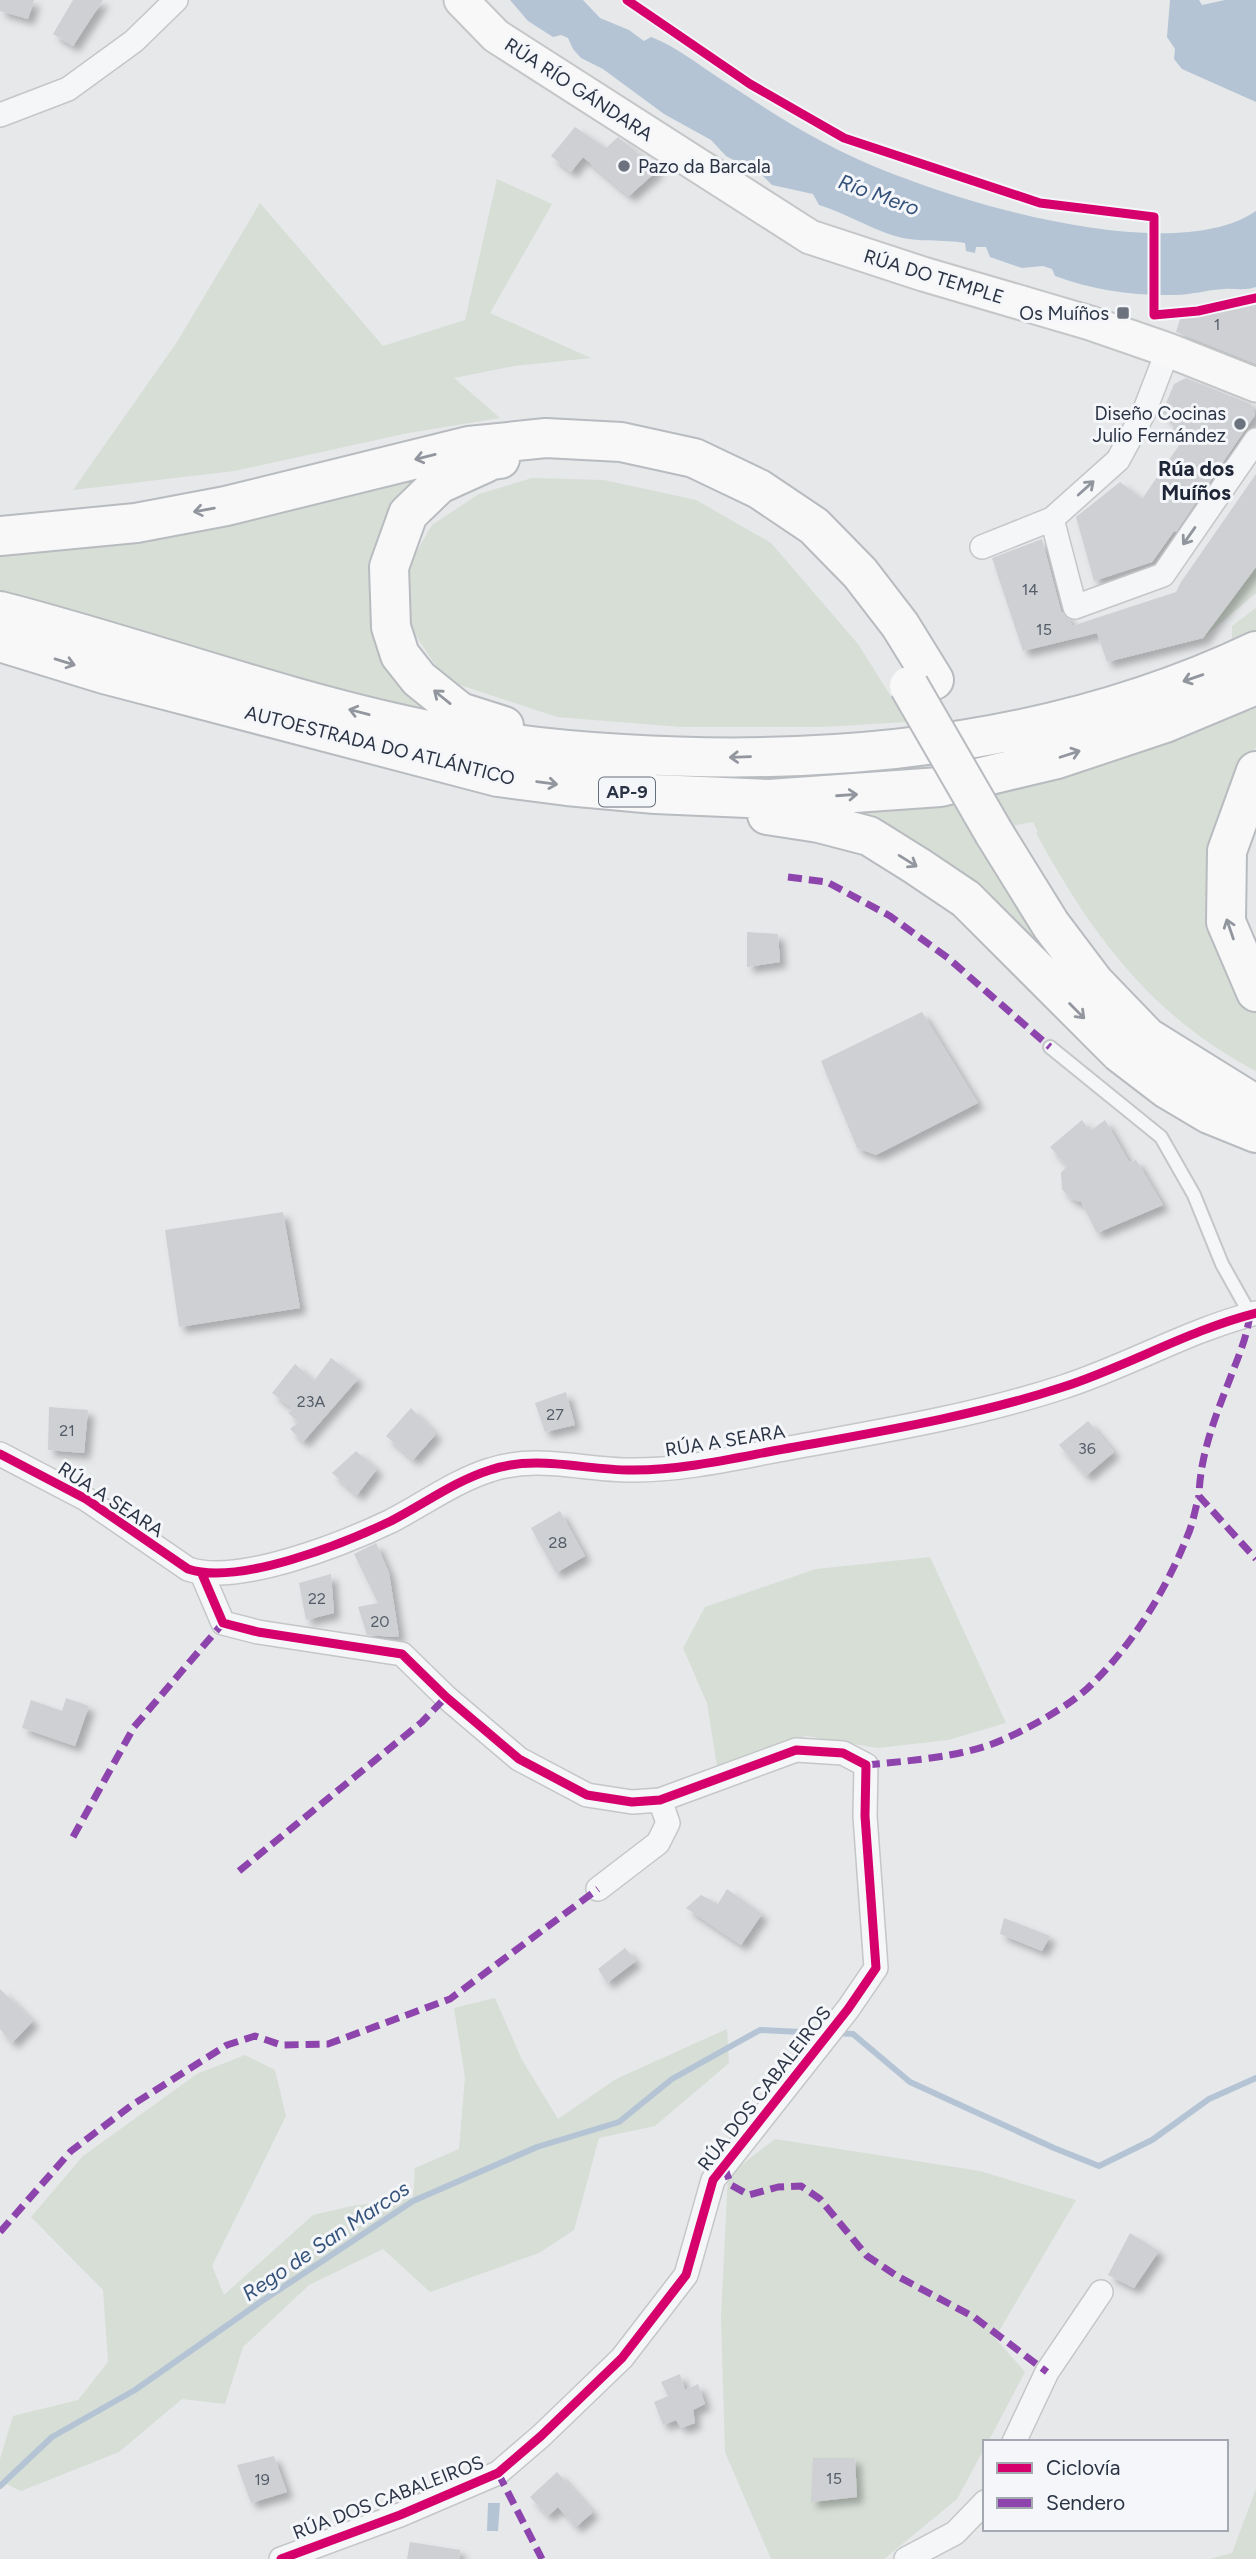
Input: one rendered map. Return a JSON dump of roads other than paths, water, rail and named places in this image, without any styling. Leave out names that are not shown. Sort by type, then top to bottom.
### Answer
[{"type":"highway","points":[[0,536],[136,523],[226,506],[469,446],[546,438],[621,442],[694,458],[759,489],[814,526],[860,573],[900,625],[921,683],[1005,830],[1051,925],[1094,982],[1147,1037],[1256,1105]]},
{"type":"highway","points":[[545,749],[502,726],[460,712],[419,679],[400,654],[391,627],[388,567],[408,514],[439,484],[492,460],[578,457],[686,475],[801,543],[921,683]]},
{"type":"highway","name":"AUTOESTRADA DO ATLÁNTICO","points":[[0,611],[244,682],[415,727],[545,749],[727,758],[913,748],[1005,733],[1087,712],[1216,670],[1256,651]]},
{"type":"highway","name":"AUTOESTRADA DO ATLÁNTICO","points":[[0,642],[104,674],[498,777],[655,794],[769,799],[940,787],[1057,759],[1165,723],[1256,685]]},
{"type":"highway","points":[[1256,771],[1227,851],[1226,922],[1256,992]]},
{"type":"highway","points":[[655,794],[819,823],[869,836],[966,899],[1120,1054],[1167,1089],[1209,1114],[1256,1133]]},
{"type":"highway","points":[[1005,830],[1069,920],[1157,1019],[1198,1053],[1256,1083]]},
{"type":"main road","name":"RÚA RÍO GÁNDARA","points":[[461,0],[496,36],[810,237]]},
{"type":"main road","name":"RÚA DO TEMPLE","points":[[810,237],[923,274],[1090,323],[1256,385]]},
{"type":"street","points":[[0,115],[68,89],[134,41],[176,0]]},
{"type":"street","points":[[982,547],[1052,519],[1118,460],[1144,412],[1168,350]]},
{"type":"street","points":[[1052,519],[1075,607],[1163,575],[1256,440]]},
{"type":"street","name":"RÚA A SEARA","points":[[0,1454],[86,1499],[188,1569],[202,1574],[224,1574],[267,1566],[334,1545],[389,1521],[471,1477],[494,1468],[546,1463],[604,1470],[675,1467],[796,1447],[992,1408],[1063,1387],[1253,1314]]},
{"type":"street","points":[[202,1574],[223,1623],[258,1632],[402,1654],[446,1697],[520,1759],[587,1795],[632,1802],[660,1800],[668,1823],[658,1843],[598,1889]]},
{"type":"street","name":"RÚA DOS CABALEIROS","points":[[281,2559],[400,2515],[498,2473],[551,2427],[622,2358],[686,2275],[713,2180],[838,2021],[876,1968],[865,1816],[866,1765],[843,1753],[796,1750],[660,1800]]},
{"type":"street","points":[[1015,2440],[1047,2372],[1101,2292]]},
{"type":"street","points":[[906,2559],[955,2533],[983,2504]]},
{"type":"lane","points":[[1050,1047],[1161,1137],[1194,1195],[1222,1264],[1253,1314]]},
{"type":"water","name":"Río Mero","points":[[510,0],[583,0],[600,18],[629,30],[644,41],[651,37],[669,46],[823,142],[863,162],[975,202],[1039,218],[1103,229],[1163,233],[1215,228],[1256,211],[1256,287],[1174,295],[1114,291],[1055,276],[1052,269],[1043,266],[1022,268],[990,257],[986,247],[976,247],[975,253],[966,251],[965,243],[913,239],[885,233],[819,205],[813,194],[772,185],[763,176],[726,156],[711,140],[664,114],[603,69],[581,58],[568,38],[561,35],[553,37],[528,21]]},
{"type":"water","points":[[1170,0],[1199,0],[1202,5],[1225,0],[1256,0],[1256,102],[1182,69],[1174,59],[1175,49],[1167,37]]},
{"type":"water","points":[[488,2503],[500,2503],[498,2531],[487,2531]]},
{"type":"waterway","name":"Rego de San Marcos","points":[[0,2486],[52,2437],[135,2390],[259,2303],[413,2201],[537,2147],[619,2122],[672,2079],[760,2030],[821,2033]]},
{"type":"waterway","name":"Rego de San Marcos","points":[[835,2033],[853,2034],[910,2082],[1099,2166],[1152,2140],[1209,2099],[1256,2078]]},
{"type":"place","name":"Pazo da Barcala","points":[[624,166]]},
{"type":"place","name":"Os Muíños","points":[[1123,313]]},
{"type":"place","name":"Diseño Cocinas Julio Fernández","points":[[1240,424]]},
{"type":"district","name":"Rúa dos Muíños","points":[[1196,481]]}]
